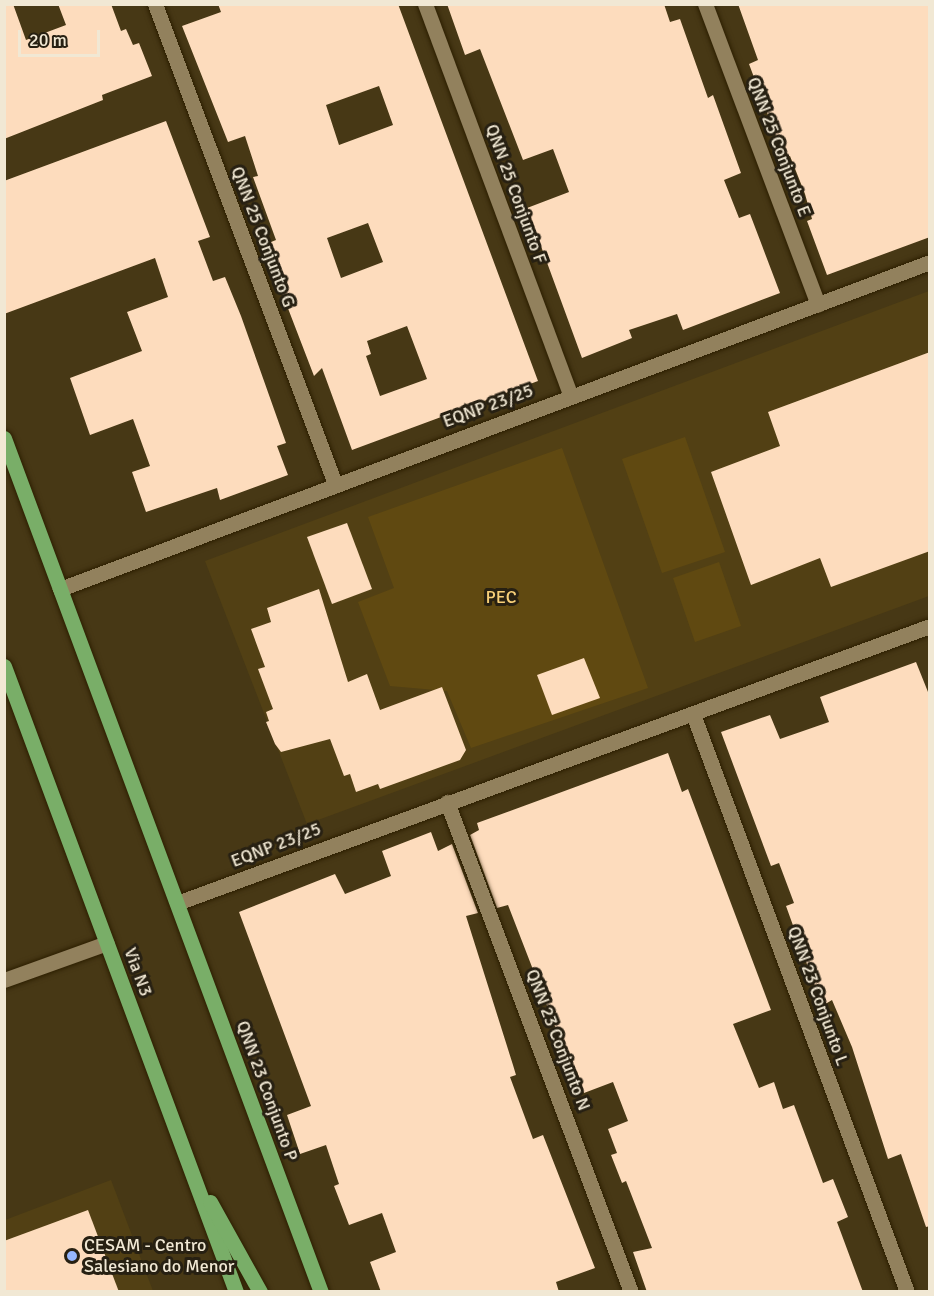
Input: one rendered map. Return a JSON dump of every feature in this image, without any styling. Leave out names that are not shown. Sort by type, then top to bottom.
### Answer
[{"type":"main road","points":[[4,438],[177,903]]},
{"type":"main road","name":"Via N3","points":[[4,666],[236,1292]]},
{"type":"main road","name":"QNN 23 Conjunto P","points":[[177,903],[321,1292]]},
{"type":"main road","points":[[190,1169],[260,1292]]},
{"type":"street","name":"QNN 25 Conjunto G","points":[[155,4],[334,484]]},
{"type":"street","name":"QNN 25 Conjunto F","points":[[425,4],[571,396]]},
{"type":"street","name":"QNN 25 Conjunto E","points":[[705,4],[818,304]]},
{"type":"street","name":"EQNP 23/25","points":[[60,589],[334,484],[930,262]]},
{"type":"street","name":"EQNP 23/25","points":[[177,903],[930,626]]},
{"type":"street","name":"QNN 23 Conjunto L","points":[[693,714],[907,1292]]},
{"type":"street","name":"QNN 23 Conjunto N","points":[[447,802],[632,1292]]},
{"type":"street","points":[[4,980],[107,943]]},
{"type":"shaded area","points":[[929,291],[929,596],[307,824],[205,561]]},
{"type":"shaded area","name":"CESAM - Centro Salesiano do Menor","points":[[111,1180],[153,1291],[5,1292],[5,1220]]},
{"type":"green space","points":[[685,437],[725,552],[662,573],[622,459]]},
{"type":"green space","name":"PEC","points":[[562,448],[648,688],[471,748],[447,691],[390,686],[358,602],[394,588],[368,517]]},
{"type":"green space","points":[[719,562],[741,626],[695,642],[673,578]]},
{"type":"building","points":[[4,4],[13,4],[26,40],[66,25],[58,4],[111,4],[121,31],[126,29],[133,45],[139,43],[152,76],[102,95],[103,100],[4,139]]},
{"type":"building","points":[[218,4],[398,4],[538,381],[352,450],[322,368],[314,376],[269,259],[276,257],[271,242],[276,240],[253,177],[258,176],[245,136],[228,142],[182,26],[221,12]],"holes":[[[379,86],[393,125],[339,145],[326,105]],[[368,223],[383,262],[341,278],[327,238]],[[407,326],[427,379],[380,396],[366,356],[371,354],[367,341]]]},
{"type":"building","points":[[447,4],[664,4],[670,22],[680,19],[708,98],[713,95],[741,173],[724,180],[739,218],[750,214],[780,293],[683,330],[677,314],[629,330],[632,338],[582,358],[527,208],[569,192],[553,149],[523,160],[480,49],[465,55]]},
{"type":"building","points":[[738,4],[930,4],[930,237],[827,275],[807,221],[812,219],[805,194],[790,156],[784,158],[749,64],[758,60]]},
{"type":"building","points":[[166,121],[210,237],[198,241],[213,281],[225,277],[241,316],[286,443],[277,446],[288,475],[220,500],[217,488],[146,512],[132,472],[150,466],[133,419],[90,435],[70,378],[142,351],[127,312],[168,297],[155,258],[4,314],[4,181]]},
{"type":"building","points":[[930,352],[930,551],[831,587],[820,558],[751,585],[711,472],[780,446],[768,412]]},
{"type":"building","points":[[347,523],[372,589],[332,604],[307,537]]},
{"type":"building","points":[[319,589],[348,682],[367,674],[380,710],[442,687],[466,750],[460,760],[380,789],[378,784],[356,792],[350,774],[344,776],[330,739],[281,752],[266,722],[269,721],[266,712],[273,709],[258,669],[265,667],[251,629],[271,622],[267,608]]},
{"type":"building","points":[[584,658],[600,698],[552,715],[537,675]]},
{"type":"building","points":[[916,662],[930,697],[930,1226],[926,1227],[901,1154],[888,1159],[852,1047],[832,1000],[822,1006],[786,906],[794,903],[779,863],[771,866],[721,732],[770,715],[780,739],[829,722],[820,697]]},
{"type":"building","points":[[668,753],[682,792],[688,789],[771,1010],[733,1024],[759,1088],[774,1082],[783,1109],[794,1105],[823,1183],[833,1179],[848,1217],[837,1222],[863,1292],[647,1292],[633,1252],[652,1248],[626,1181],[622,1183],[611,1155],[617,1153],[608,1129],[628,1121],[613,1082],[584,1093],[577,1071],[573,1073],[508,905],[497,908],[470,835],[479,830],[477,823]]},
{"type":"building","points":[[431,832],[438,851],[452,844],[478,913],[466,916],[516,1075],[510,1077],[533,1139],[543,1135],[595,1268],[556,1282],[559,1292],[381,1292],[370,1262],[396,1252],[382,1213],[349,1225],[334,1186],[339,1184],[326,1145],[300,1154],[287,1115],[311,1106],[239,912],[335,874],[345,894],[391,876],[382,851]]},
{"type":"building","points":[[88,1210],[119,1292],[4,1292],[4,1241]]},
{"type":"place","name":"CESAM - Centro Salesiano do Menor","points":[[72,1256]]}]
